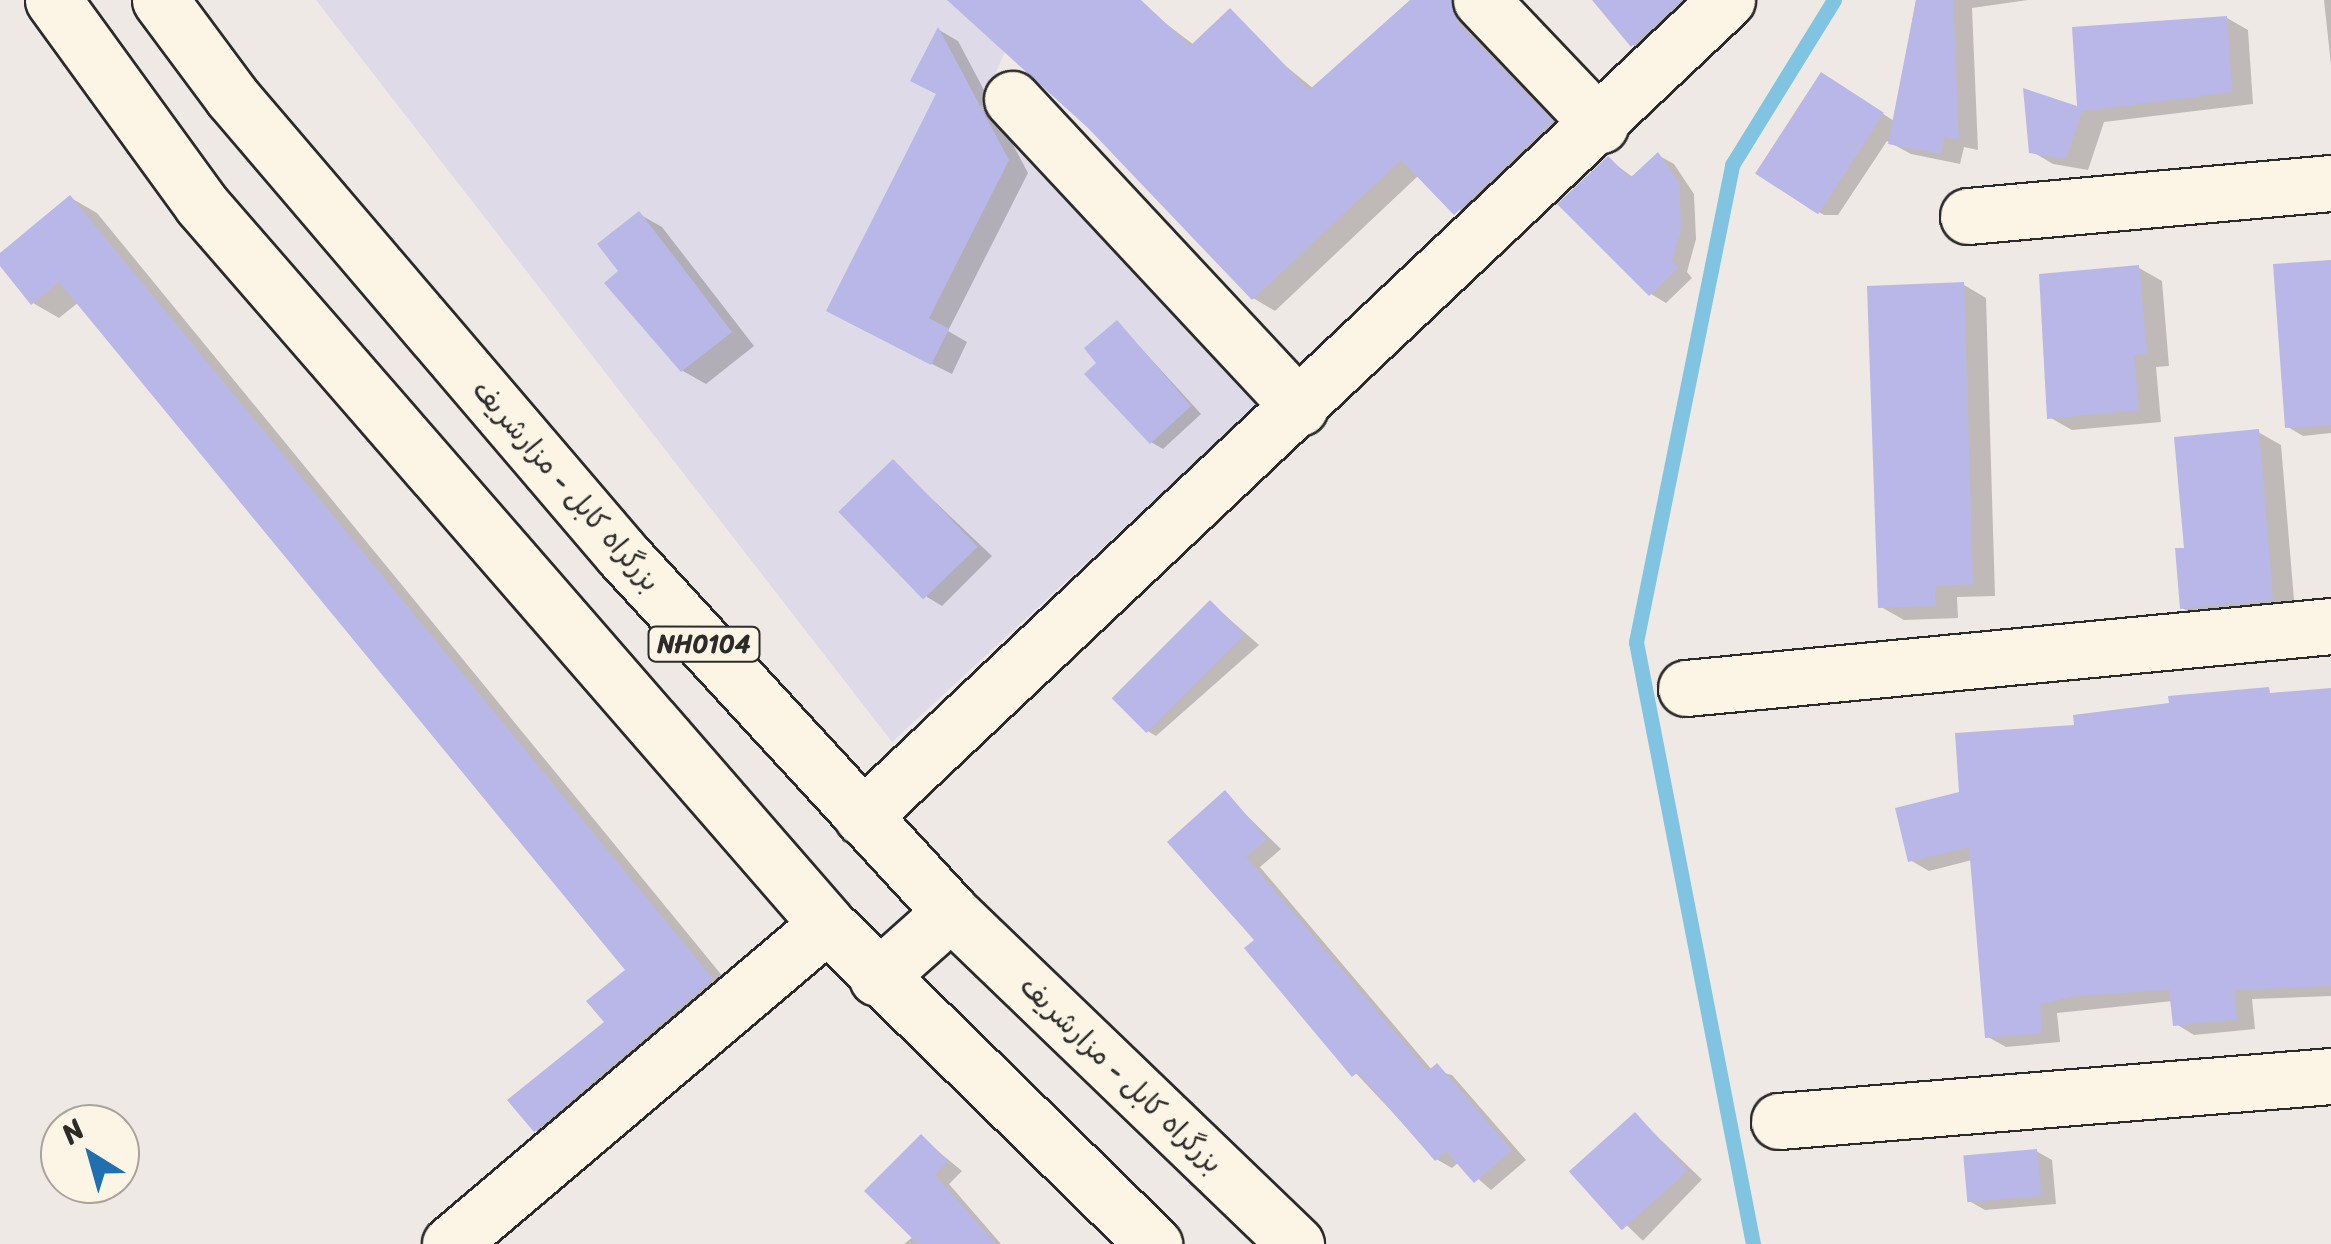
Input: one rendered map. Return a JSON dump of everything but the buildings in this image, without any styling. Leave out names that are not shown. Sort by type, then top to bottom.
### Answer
[{"type":"main road","name":"NH0104","points":[[53,0],[201,204],[827,924],[876,978],[1154,1244]]},
{"type":"main road","name":"بزرگراه کابل - مزارشریف","points":[[160,0],[232,97],[610,540],[862,817],[951,912],[1296,1244]]},
{"type":"main road","points":[[1482,0],[1600,125]]},
{"type":"main road","points":[[862,817],[1600,125],[1727,0]]},
{"type":"main road","points":[[1012,99],[1300,408]]},
{"type":"main road","points":[[1968,216],[2331,183]]},
{"type":"main road","points":[[1686,688],[2331,626]]},
{"type":"main road","points":[[876,978],[951,912]]},
{"type":"main road","points":[[450,1244],[827,924]]},
{"type":"main road","points":[[1779,1120],[2331,1076]]},
{"type":"shaded area","points":[[316,0],[1028,0],[980,108],[1277,387],[892,742]]},
{"type":"waterway","points":[[1753,1244],[1636,642],[1732,165],[1834,0]]}]
